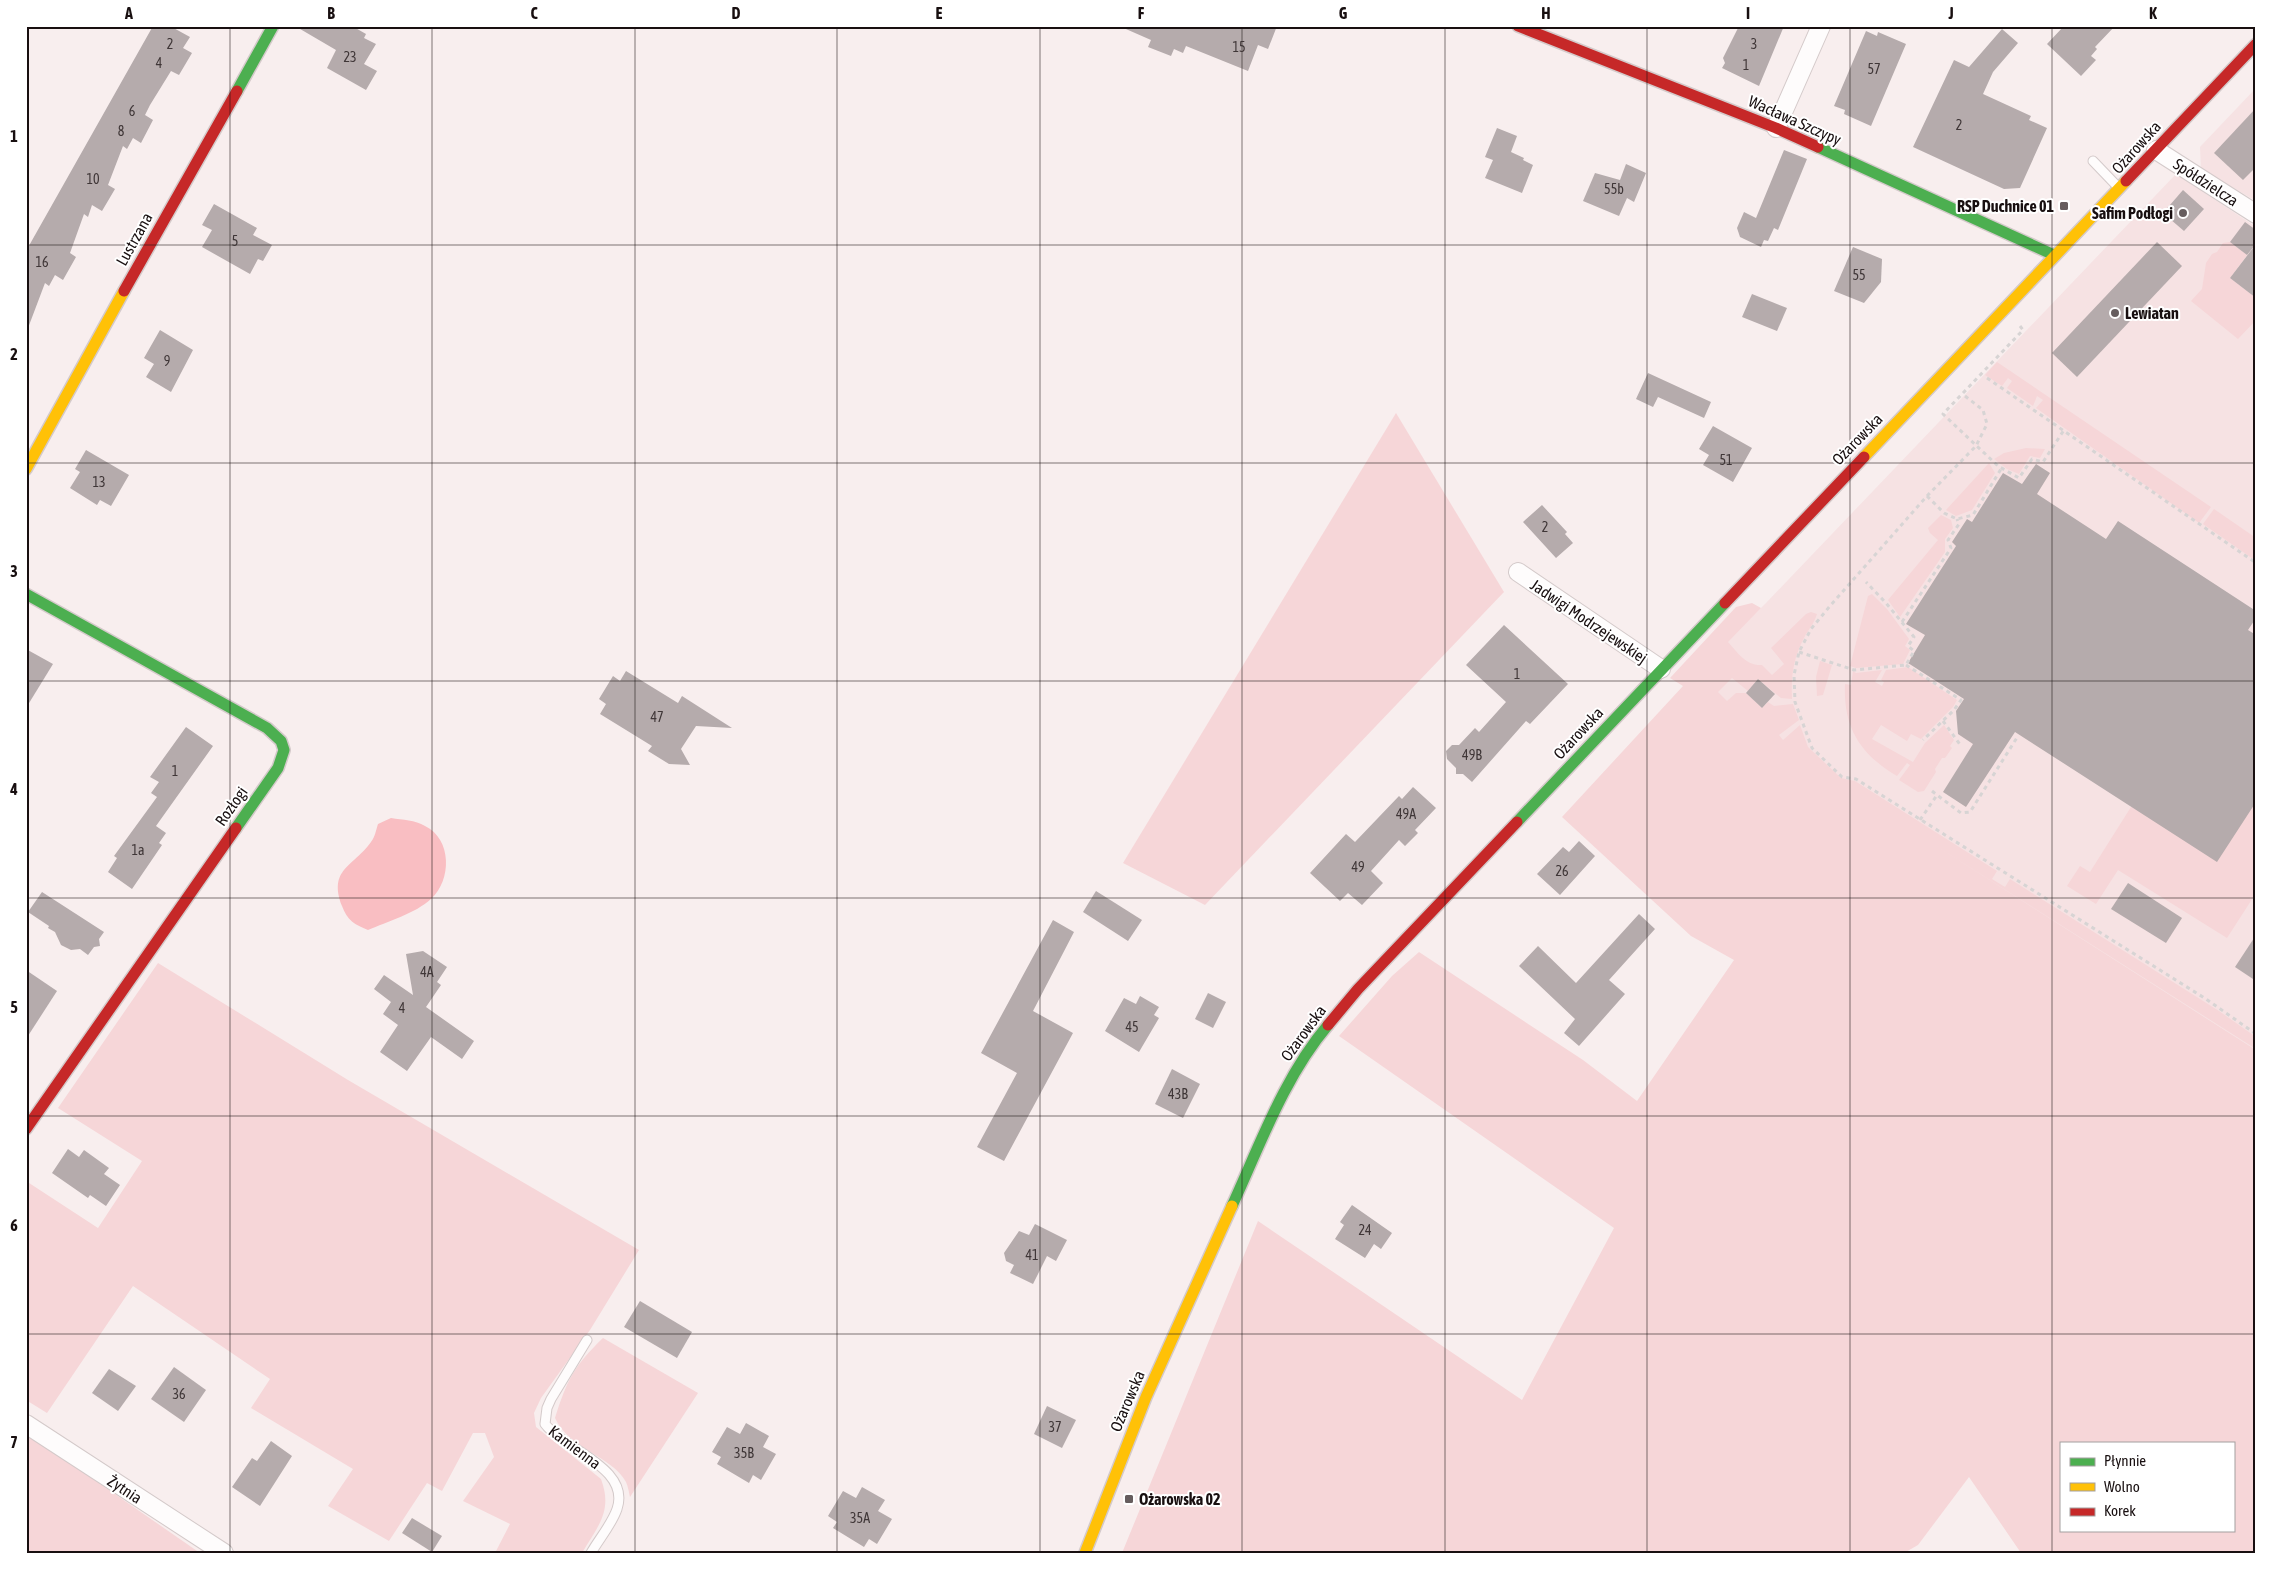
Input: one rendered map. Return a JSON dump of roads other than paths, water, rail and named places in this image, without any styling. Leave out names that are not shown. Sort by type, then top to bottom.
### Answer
[{"type":"main road","name":"Lustrzana","points":[[26,469],[273,26]]},
{"type":"main road","name":"Wacława Szczypy","points":[[1518,26],[1537,29],[1776,128],[2054,255]]},
{"type":"main road","name":"Ożarowska","points":[[1085,1553],[1146,1396],[1280,1100],[1315,1040],[1358,989],[1660,669],[2256,44]]},
{"type":"main road","name":"Rozłogi","points":[[26,594],[267,728],[282,740],[285,753],[272,776],[26,1129]]},
{"type":"street","points":[[1776,128],[1821,26]]},
{"type":"street","name":"Spółdzielcza","points":[[2156,150],[2256,214]]},
{"type":"street","name":"Jadwigi Modrzejewskiej","points":[[1518,572],[1660,669]]},
{"type":"street","name":"Żytnia","points":[[26,1424],[224,1553]]},
{"type":"lane","points":[[2093,161],[2120,188]]},
{"type":"lane","name":"Kamienna","points":[[588,1340],[551,1399],[547,1408],[545,1424],[552,1434],[609,1472],[618,1487],[620,1498],[617,1511],[591,1553]]},
{"type":"place","name":"RSP Duchnice 01","points":[[2064,206]]},
{"type":"place","name":"Safim Podłogi","points":[[2183,213]]},
{"type":"place","name":"Lewiatan","points":[[2115,313]]},
{"type":"place","name":"Ożarowska 02","points":[[1129,1499]]}]
